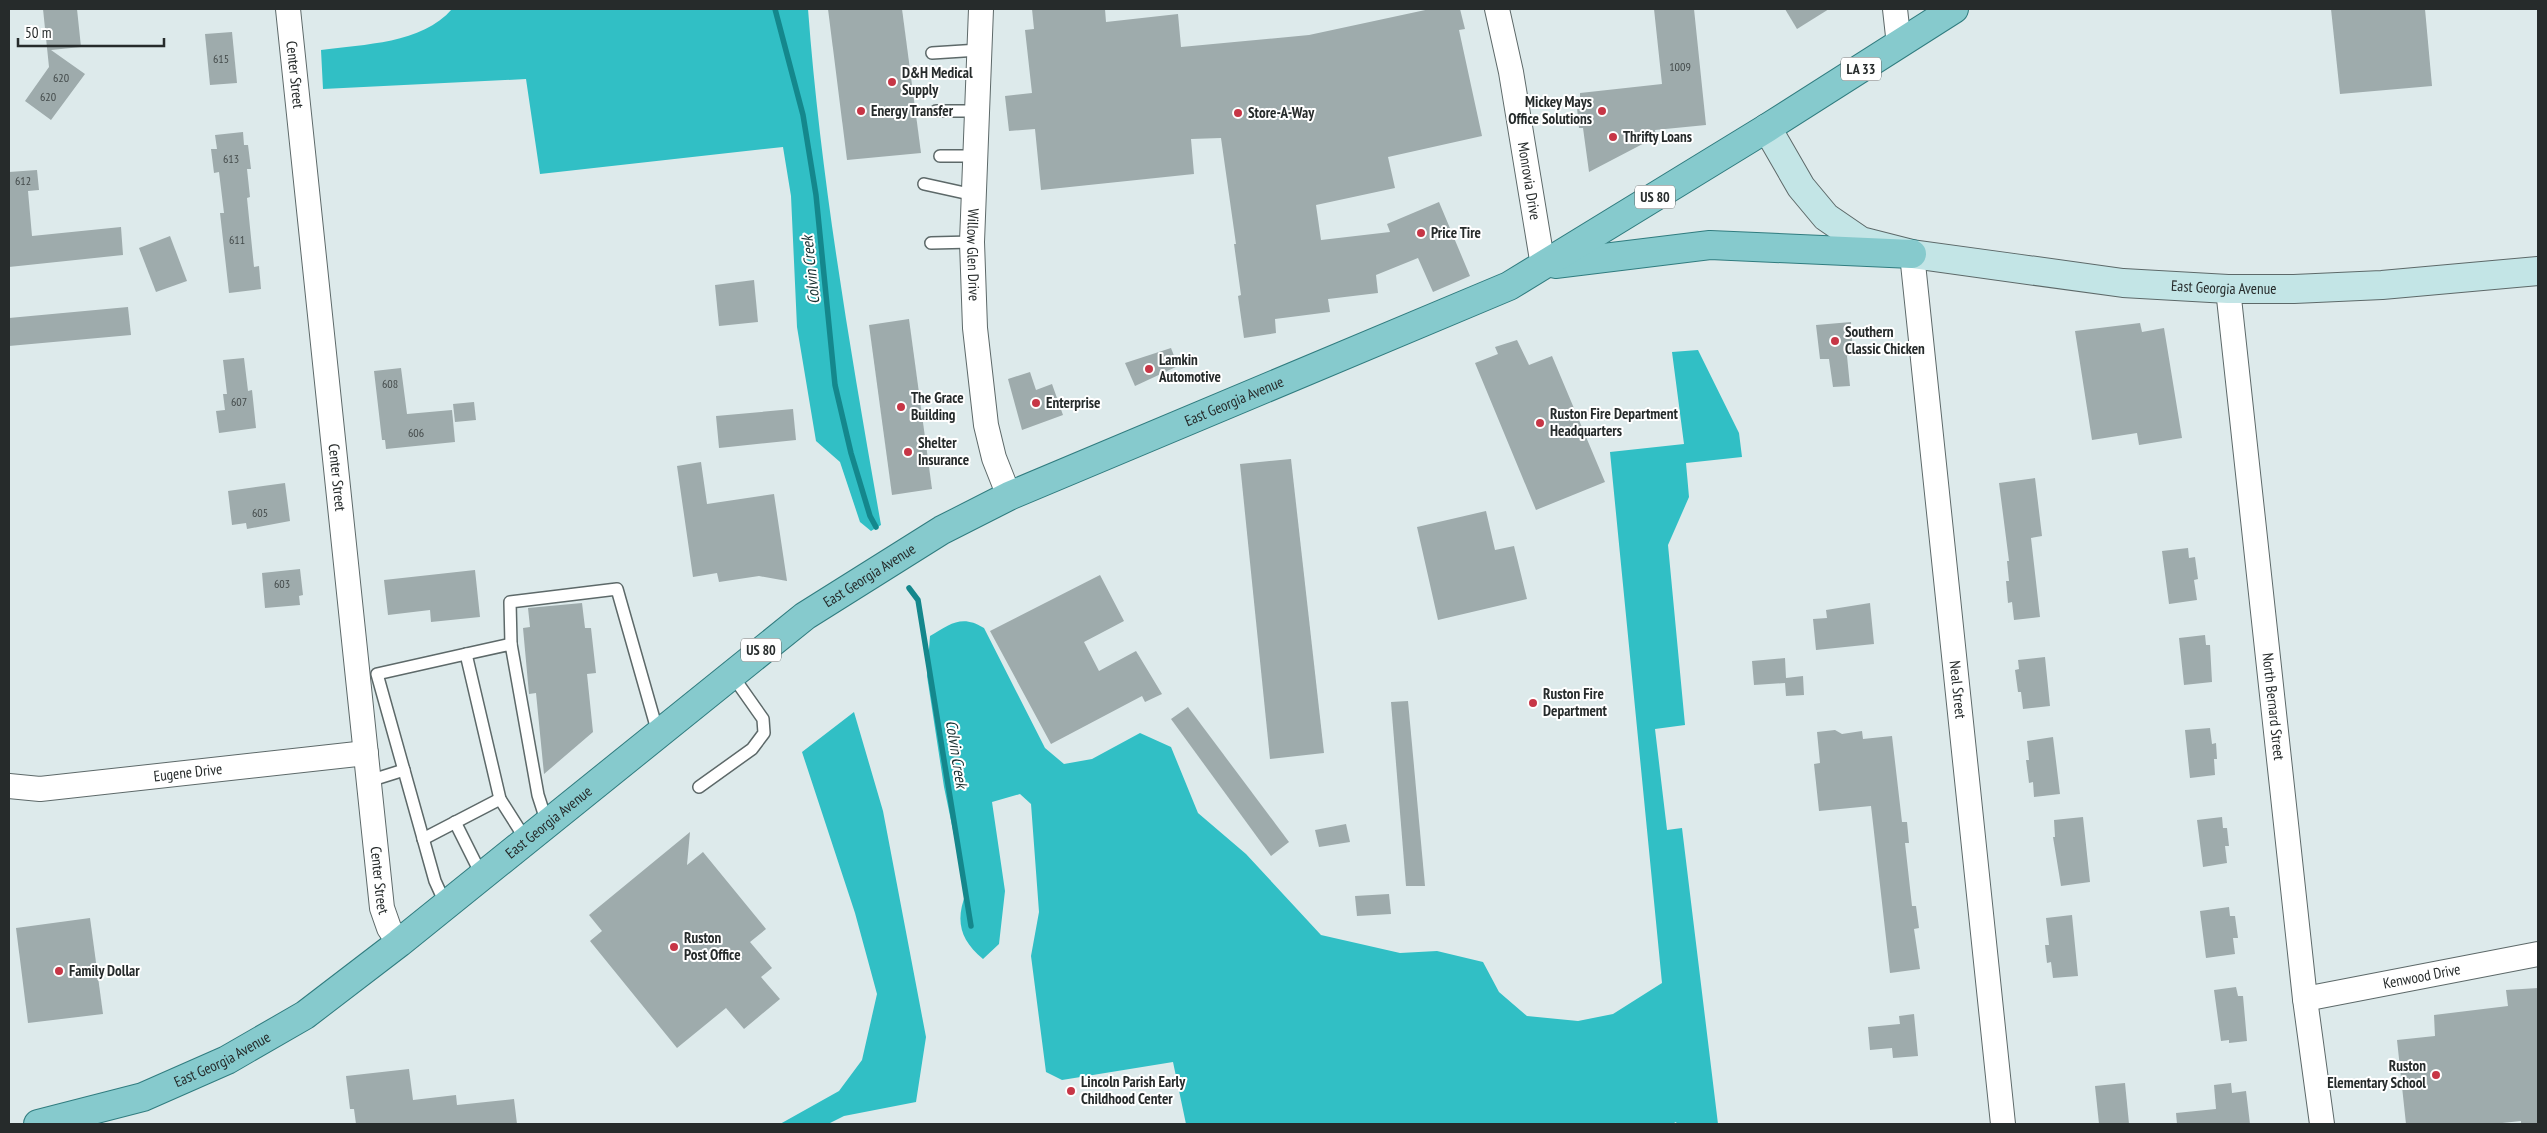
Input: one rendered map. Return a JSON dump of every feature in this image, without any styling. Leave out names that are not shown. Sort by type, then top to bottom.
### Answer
[{"type":"main road","name":"LA 33","points":[[1768,128],[1954,9]]},
{"type":"main road","name":"East Georgia Avenue","points":[[38,1124],[143,1097],[227,1060],[304,1015],[399,943],[805,616],[871,572],[942,530],[1009,496],[1509,286],[1768,128],[1801,188],[1826,217],[1861,241],[1912,254],[2123,284],[2228,289],[2294,289],[2382,285],[2538,271]]},
{"type":"main road","points":[[1543,266],[1710,245],[1912,254]]},
{"type":"street","name":"Center Street","points":[[288,9],[382,908],[389,928],[399,943]]},
{"type":"street","name":"Willow Glen Drive","points":[[981,9],[972,242],[975,328],[986,425],[994,458],[1009,496]]},
{"type":"street","name":"Monrovia Drive","points":[[1497,9],[1511,72],[1543,266]]},
{"type":"street","points":[[1895,9],[1899,45]]},
{"type":"street","name":"Neal Street","points":[[1912,254],[2003,1124]]},
{"type":"street","name":"North Bernard Street","points":[[2228,289],[2305,999],[2322,1124]]},
{"type":"street","name":"Eugene Drive","points":[[9,786],[40,789],[366,752]]},
{"type":"street","name":"Kenwood Drive","points":[[2305,999],[2538,954]]},
{"type":"lane","points":[[932,53],[979,50]]},
{"type":"lane","points":[[936,111],[977,111]]},
{"type":"lane","points":[[940,156],[975,156]]},
{"type":"lane","points":[[924,184],[974,194]]},
{"type":"lane","points":[[931,243],[972,242]]},
{"type":"lane","points":[[547,823],[538,795],[511,644],[510,602],[617,589],[658,733]]},
{"type":"lane","points":[[446,905],[435,881],[377,674],[511,644]]},
{"type":"lane","points":[[466,654],[500,799],[526,840]]},
{"type":"lane","points":[[700,787],[752,749],[764,733],[763,719],[732,674]]},
{"type":"lane","points":[[369,781],[404,770]]},
{"type":"lane","points":[[423,839],[500,799]]},
{"type":"lane","points":[[455,822],[482,876]]},
{"type":"shaded area","points":[[452,9],[808,9],[821,139],[838,268],[881,525],[871,531],[860,522],[840,462],[816,441],[797,327],[791,196],[783,147],[540,174],[526,79],[323,89],[321,50],[373,44],[409,36],[440,21]]},
{"type":"shaded area","points":[[1698,350],[1739,433],[1742,457],[1686,463],[1689,497],[1668,545],[1685,725],[1655,729],[1667,830],[1682,828],[1718,1124],[1677,1124],[1676,1122],[1672,1124],[1186,1124],[1173,1062],[1062,1080],[1046,1072],[1031,956],[1039,912],[1031,804],[1020,794],[992,802],[1005,891],[999,944],[983,959],[969,945],[960,921],[966,893],[944,787],[927,676],[930,636],[956,622],[969,622],[984,628],[1045,748],[1064,764],[1092,759],[1140,733],[1171,747],[1198,813],[1246,854],[1321,935],[1400,953],[1437,951],[1483,962],[1499,992],[1527,1016],[1578,1021],[1613,1014],[1662,983],[1610,452],[1684,444],[1672,352]]},
{"type":"shaded area","points":[[854,712],[883,811],[926,1037],[916,1102],[844,1116],[828,1124],[780,1124],[839,1091],[862,1060],[877,994],[855,913],[802,752]]},
{"type":"building","points":[[43,9],[77,9],[81,47],[51,50],[85,74],[51,120],[25,101],[49,67]]},
{"type":"building","points":[[828,9],[902,9],[921,153],[847,160]]},
{"type":"building","points":[[1032,9],[1105,9],[1106,22],[1178,14],[1181,47],[1309,35],[1430,9],[1460,9],[1465,29],[1459,30],[1482,136],[1388,157],[1395,188],[1316,205],[1321,240],[1390,232],[1387,224],[1439,202],[1470,276],[1433,292],[1418,258],[1376,275],[1378,293],[1328,299],[1330,312],[1275,319],[1276,333],[1244,338],[1238,296],[1241,295],[1234,244],[1236,244],[1221,138],[1191,139],[1194,174],[1041,190],[1035,129],[1009,131],[1005,96],[1032,93],[1025,30],[1034,29]]},
{"type":"building","points":[[1654,9],[1694,9],[1706,125],[1655,130],[1656,137],[1589,172],[1583,128],[1579,128],[1576,98],[1580,97],[1580,93],[1662,84]]},
{"type":"building","points":[[1785,9],[1829,9],[1797,29]]},
{"type":"building","points":[[2331,9],[2425,9],[2432,86],[2340,94]]},
{"type":"building","points":[[232,32],[237,83],[210,85],[205,34]]},
{"type":"building","points":[[243,132],[244,145],[248,145],[251,169],[247,169],[250,197],[247,198],[254,267],[259,266],[261,289],[229,293],[220,213],[224,213],[219,172],[214,173],[211,149],[217,149],[215,135]]},
{"type":"building","points":[[37,170],[39,190],[28,191],[32,236],[121,227],[123,255],[9,267],[9,172]]},
{"type":"building","points":[[170,236],[187,281],[156,292],[139,248]]},
{"type":"building","points":[[754,280],[758,322],[719,326],[715,285]]},
{"type":"building","points":[[128,307],[131,335],[9,346],[9,318]]},
{"type":"building","name":"The Grace Building","points":[[909,319],[932,489],[892,495],[869,325]]},
{"type":"building","name":"Southern Classic Chicken","points":[[1851,322],[1853,356],[1847,356],[1850,386],[1833,387],[1829,359],[1820,359],[1816,325]]},
{"type":"building","points":[[2140,323],[2142,332],[2164,328],[2182,438],[2139,445],[2137,433],[2092,440],[2075,331]]},
{"type":"building","name":"Ruston Fire Department Headquarters","points":[[1517,340],[1529,365],[1552,356],[1605,482],[1536,510],[1475,363],[1498,354],[1495,347]]},
{"type":"building","name":"Lamkin Automotive","points":[[1171,348],[1178,366],[1135,386],[1125,363]]},
{"type":"building","points":[[244,358],[248,391],[252,390],[256,428],[219,433],[216,411],[225,410],[223,394],[227,394],[223,360]]},
{"type":"building","points":[[401,368],[407,414],[452,410],[455,442],[386,449],[385,440],[382,440],[374,371]]},
{"type":"building","name":"Enterprise","points":[[1030,372],[1036,390],[1052,384],[1063,415],[1022,430],[1008,379]]},
{"type":"building","points":[[474,402],[476,420],[455,422],[453,404]]},
{"type":"building","points":[[793,409],[796,440],[719,448],[716,416]]},
{"type":"building","points":[[1291,459],[1324,753],[1270,759],[1240,464]]},
{"type":"building","points":[[701,462],[707,504],[774,494],[787,581],[759,576],[719,582],[717,573],[693,577],[677,466]]},
{"type":"building","points":[[2035,478],[2042,536],[2031,538],[2040,617],[2014,620],[2012,602],[2008,603],[2006,581],[2009,581],[2007,561],[2009,561],[1999,483]]},
{"type":"building","points":[[285,483],[290,521],[247,529],[246,523],[232,525],[228,491]]},
{"type":"building","points":[[1486,511],[1495,550],[1514,546],[1527,599],[1438,620],[1417,527]]},
{"type":"building","points":[[2188,548],[2189,558],[2195,557],[2198,579],[2194,580],[2197,600],[2169,604],[2162,551]]},
{"type":"building","points":[[300,569],[303,595],[299,596],[300,605],[265,608],[262,573]]},
{"type":"building","points":[[475,570],[480,617],[431,622],[430,610],[388,615],[384,580]]},
{"type":"building","points":[[1100,575],[1124,621],[1084,642],[1099,671],[1136,651],[1162,694],[1145,702],[1142,696],[1051,744],[990,631]]},
{"type":"building","points":[[582,603],[585,628],[591,628],[596,673],[587,674],[593,732],[544,774],[536,693],[529,694],[523,628],[530,627],[528,608]]},
{"type":"building","points":[[1870,603],[1874,644],[1816,650],[1813,619],[1827,618],[1826,610]]},
{"type":"building","points":[[2205,635],[2206,645],[2210,645],[2212,682],[2184,685],[2179,638]]},
{"type":"building","points":[[2045,657],[2050,706],[2023,709],[2015,670],[2019,669],[2018,660]]},
{"type":"building","points":[[1785,658],[1786,678],[1803,676],[1804,695],[1786,696],[1785,683],[1754,685],[1752,661]]},
{"type":"building","points":[[1408,701],[1425,886],[1406,886],[1391,702]]},
{"type":"building","points":[[1188,707],[1289,842],[1271,856],[1171,719]]},
{"type":"building","points":[[2210,728],[2212,744],[2216,743],[2215,775],[2190,778],[2185,730]]},
{"type":"building","points":[[1835,730],[1842,734],[1862,731],[1863,739],[1892,736],[1902,822],[1907,822],[1909,843],[1905,843],[1912,906],[1916,906],[1919,928],[1914,929],[1920,969],[1890,973],[1871,806],[1819,811],[1814,764],[1820,763],[1817,732]]},
{"type":"building","points":[[2053,737],[2060,794],[2034,797],[2033,782],[2029,783],[2026,760],[2029,760],[2027,741]]},
{"type":"building","points":[[2083,817],[2090,882],[2061,886],[2053,837],[2055,837],[2054,820]]},
{"type":"building","points":[[2222,817],[2223,828],[2227,828],[2229,846],[2225,846],[2227,863],[2203,867],[2197,820]]},
{"type":"building","points":[[1346,824],[1350,842],[1319,847],[1315,830]]},
{"type":"building","name":"Ruston Post Office","points":[[690,832],[687,865],[703,852],[766,929],[750,942],[772,968],[761,977],[780,999],[744,1029],[726,1008],[677,1048],[590,941],[602,931],[589,915]]},
{"type":"building","points":[[1389,894],[1391,914],[1357,916],[1355,896]]},
{"type":"building","points":[[2229,907],[2230,916],[2235,916],[2238,938],[2233,938],[2235,954],[2206,958],[2200,911]]},
{"type":"building","points":[[2072,915],[2078,976],[2053,978],[2051,962],[2047,963],[2045,945],[2049,945],[2046,918]]},
{"type":"building","name":"Family Dollar","points":[[90,918],[103,1014],[28,1023],[16,928]]},
{"type":"building","points":[[2236,987],[2238,996],[2243,996],[2247,1041],[2229,1043],[2229,1040],[2221,1041],[2214,990]]},
{"type":"building","points":[[2538,988],[2538,1124],[2521,1124],[2521,1121],[2493,1124],[2406,1124],[2397,1040],[2435,1036],[2434,1015],[2508,1006],[2506,990]]},
{"type":"building","points":[[1914,1014],[1918,1056],[1893,1058],[1892,1048],[1870,1050],[1868,1027],[1900,1024],[1899,1016]]},
{"type":"building","points":[[409,1069],[413,1100],[456,1095],[457,1105],[514,1099],[517,1124],[356,1124],[354,1109],[350,1109],[346,1076]]},
{"type":"building","points":[[2125,1083],[2129,1124],[2099,1124],[2095,1086]]},
{"type":"building","points":[[2231,1083],[2232,1093],[2246,1091],[2250,1124],[2177,1124],[2176,1113],[2216,1109],[2214,1085]]},
{"type":"waterway","name":"Colvin Creek","points":[[775,9],[803,115],[816,195],[835,385],[851,453],[870,516],[876,527]]},
{"type":"waterway","name":"Colvin Creek","points":[[909,588],[918,600],[971,926]]},
{"type":"place","name":"D&H Medical Supply","points":[[892,82]]},
{"type":"place","name":"Energy Transfer","points":[[861,111]]},
{"type":"place","name":"Mickey Mays Office Solutions","points":[[1602,111]]},
{"type":"place","name":"Store-A-Way","points":[[1238,113]]},
{"type":"place","name":"Thrifty Loans","points":[[1613,137]]},
{"type":"place","name":"Price Tire","points":[[1421,233]]},
{"type":"place","name":"Southern Classic Chicken","points":[[1835,341]]},
{"type":"place","name":"Lamkin Automotive","points":[[1149,369]]},
{"type":"place","name":"Enterprise","points":[[1036,403]]},
{"type":"place","name":"The Grace Building","points":[[901,407]]},
{"type":"place","name":"Ruston Fire Department Headquarters","points":[[1540,423]]},
{"type":"place","name":"Shelter Insurance","points":[[908,452]]},
{"type":"place","name":"Ruston Fire Department","points":[[1533,703]]},
{"type":"place","name":"Ruston Post Office","points":[[674,947]]},
{"type":"place","name":"Family Dollar","points":[[59,971]]},
{"type":"place","name":"Ruston Elementary School","points":[[2436,1075]]},
{"type":"place","name":"Lincoln Parish Early Childhood Center","points":[[1071,1091]]}]
